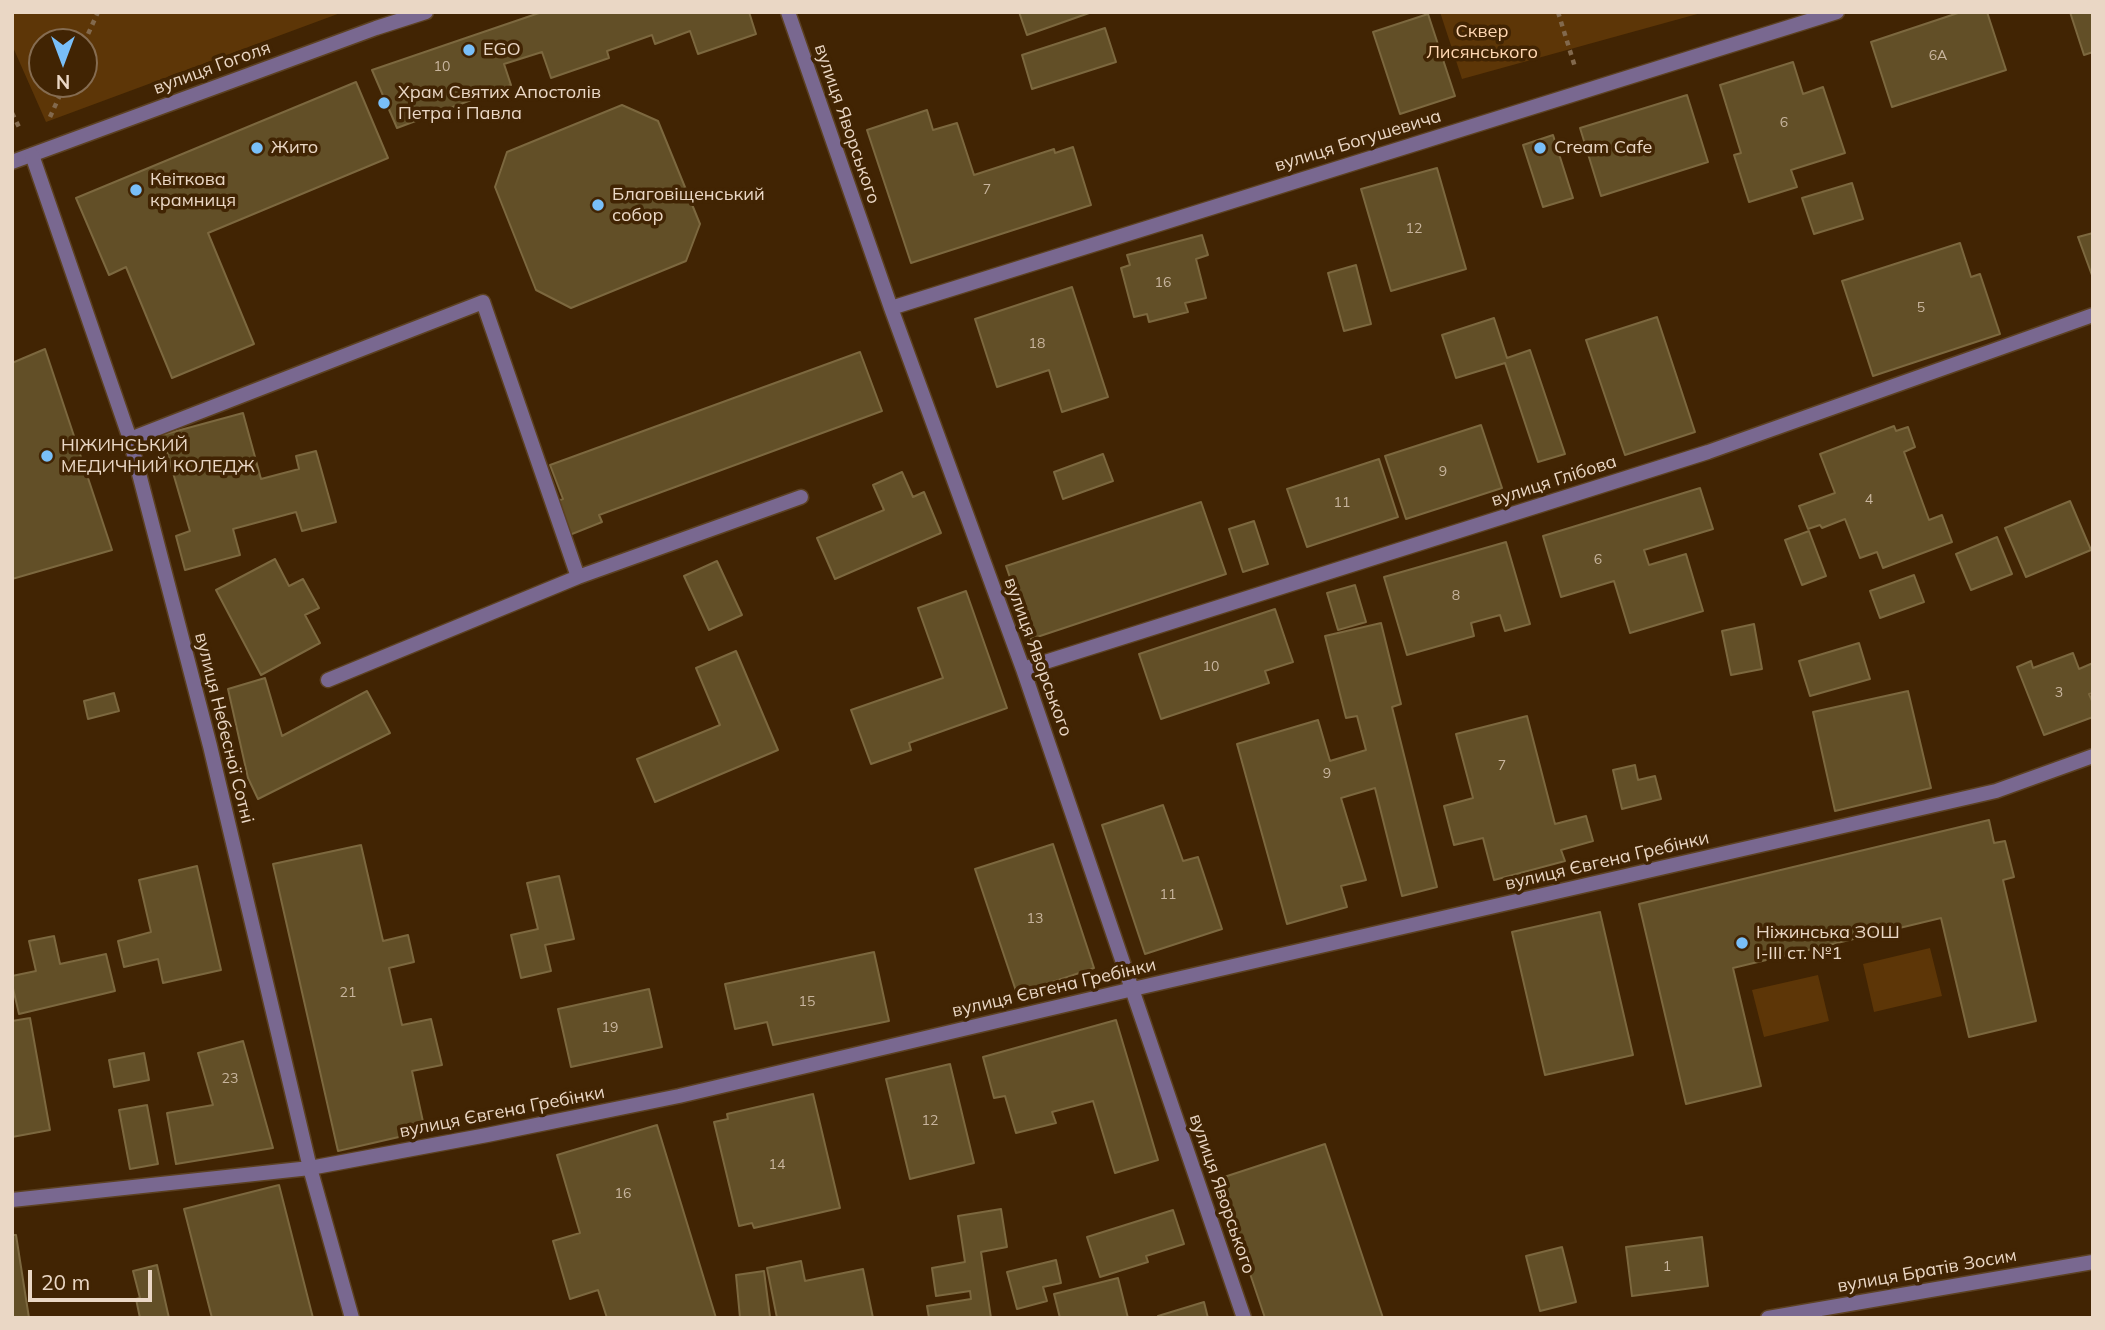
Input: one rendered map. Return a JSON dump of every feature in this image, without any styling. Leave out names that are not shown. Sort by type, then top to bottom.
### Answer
[{"type":"street","name":"вулиця Гоголя","points":[[12,162],[426,12]]},
{"type":"street","name":"вулиця Яворського","points":[[788,12],[891,308],[1023,669],[1244,1318]]},
{"type":"street","name":"вулиця Богушевича","points":[[891,308],[1837,12]]},
{"type":"street","name":"вулиця Небесної Сотні","points":[[32,155],[130,439],[210,746],[310,1168],[352,1318]]},
{"type":"street","points":[[130,439],[483,302],[578,577]]},
{"type":"street","name":"вулиця Глібова","points":[[1023,669],[1708,452],[2093,315]]},
{"type":"street","points":[[328,680],[578,577],[801,497]]},
{"type":"street","name":"вулиця Євгена Гребінки","points":[[12,1199],[310,1168],[679,1096],[1996,791],[2093,756]]},
{"type":"street","name":"вулиця Братів Зосим","points":[[1768,1318],[2093,1262]]},
{"type":"path","points":[[91,28],[98,12]]},
{"type":"path","points":[[1558,12],[1583,91]]},
{"type":"green space","points":[[12,12],[343,12],[46,122],[35,98],[98,98],[98,28],[28,28],[28,81],[12,45]]},
{"type":"green space","name":"Сквер Лисянського","points":[[1440,12],[1701,12],[1701,13],[1462,79]]},
{"type":"green space","points":[[1930,948],[1942,996],[1874,1012],[1863,964]]},
{"type":"green space","points":[[1818,975],[1829,1021],[1764,1037],[1752,990]]},
{"type":"building","points":[[542,12],[749,12],[756,34],[698,54],[690,31],[655,44],[652,35],[607,51],[609,58],[551,78],[542,52],[504,64],[511,85],[397,128],[372,70]]},
{"type":"building","points":[[1019,12],[1092,12],[1027,35]]},
{"type":"building","points":[[1961,12],[1987,12],[2006,70],[1892,107],[1871,42]]},
{"type":"building","points":[[2070,12],[2093,12],[2093,52],[2084,55]]},
{"type":"building","points":[[1428,14],[1455,96],[1400,114],[1373,32]]},
{"type":"building","points":[[1105,28],[1116,62],[1032,89],[1022,55]]},
{"type":"building","points":[[1793,62],[1803,94],[1823,87],[1845,153],[1791,170],[1797,187],[1749,202],[1734,155],[1741,153],[1720,85]]},
{"type":"building","points":[[356,82],[388,158],[208,233],[254,344],[172,378],[126,267],[109,275],[76,198]]},
{"type":"building","points":[[1687,95],[1708,162],[1601,196],[1580,128]]},
{"type":"building","name":"Благовіщенський собор","points":[[622,105],[658,121],[700,224],[686,261],[571,308],[536,290],[495,187],[507,152]]},
{"type":"building","points":[[927,110],[933,130],[957,123],[974,175],[1054,149],[1055,153],[1073,147],[1091,205],[911,263],[867,130]]},
{"type":"building","points":[[1553,135],[1573,198],[1543,207],[1523,145]]},
{"type":"building","points":[[1437,168],[1466,269],[1391,291],[1361,189]]},
{"type":"building","points":[[1852,183],[1863,219],[1814,234],[1802,198]]},
{"type":"building","points":[[2093,233],[2093,278],[2078,237]]},
{"type":"building","points":[[1202,235],[1208,255],[1196,259],[1206,298],[1185,303],[1188,312],[1149,322],[1147,314],[1134,317],[1121,268],[1130,265],[1127,255]]},
{"type":"building","points":[[1960,243],[1971,277],[1980,274],[2000,334],[1873,376],[1842,281]]},
{"type":"building","points":[[1356,265],[1371,324],[1344,331],[1328,273]]},
{"type":"building","points":[[1072,287],[1108,397],[1062,412],[1049,370],[997,387],[975,319]]},
{"type":"building","points":[[1657,317],[1695,432],[1625,455],[1586,340]]},
{"type":"building","points":[[1494,318],[1507,358],[1530,350],[1565,454],[1538,462],[1505,363],[1456,378],[1442,335]]},
{"type":"building","name":"НІЖИНСЬКИЙ МЕДИЧНИЙ КОЛЕДЖ","points":[[45,349],[112,550],[12,579],[12,363]]},
{"type":"building","points":[[860,352],[882,411],[599,515],[602,522],[567,536],[554,502],[563,499],[550,465]]},
{"type":"building","points":[[243,413],[261,479],[299,469],[296,456],[316,451],[336,522],[302,531],[296,512],[233,529],[240,555],[185,570],[176,536],[190,531],[162,435]]},
{"type":"building","points":[[1481,425],[1502,488],[1406,519],[1385,456]]},
{"type":"building","points":[[1894,426],[1896,431],[1908,427],[1915,447],[1904,452],[1929,520],[1942,515],[1952,542],[1883,568],[1877,552],[1860,558],[1845,519],[1822,528],[1820,525],[1808,529],[1799,506],[1835,493],[1820,454]]},
{"type":"building","points":[[1103,454],[1113,481],[1063,499],[1054,472]]},
{"type":"building","points":[[1379,459],[1398,517],[1307,547],[1287,489]]},
{"type":"building","points":[[902,472],[913,497],[924,492],[941,533],[835,579],[817,538],[884,510],[873,485]]},
{"type":"building","points":[[1700,488],[1713,529],[1644,550],[1649,565],[1686,554],[1703,611],[1630,633],[1614,581],[1561,597],[1543,536]]},
{"type":"building","points":[[2070,501],[2091,550],[2026,577],[2005,528]]},
{"type":"building","points":[[1201,502],[1226,574],[1031,639],[1006,566]]},
{"type":"building","points":[[1254,521],[1268,564],[1243,572],[1229,529]]},
{"type":"building","points":[[1809,531],[1826,576],[1802,585],[1785,540]]},
{"type":"building","points":[[1997,537],[2012,574],[1971,590],[1956,554]]},
{"type":"building","points":[[1506,542],[1530,624],[1505,631],[1500,615],[1471,623],[1474,636],[1407,655],[1384,577]]},
{"type":"building","points":[[275,559],[289,586],[303,579],[319,608],[305,615],[320,643],[261,675],[216,590]]},
{"type":"building","points":[[717,561],[742,615],[709,630],[684,576]]},
{"type":"building","points":[[1914,575],[1924,602],[1880,618],[1870,591]]},
{"type":"building","points":[[1355,585],[1366,622],[1338,630],[1327,593]]},
{"type":"building","points":[[966,591],[1007,708],[909,743],[911,750],[871,764],[851,710],[943,678],[918,608]]},
{"type":"building","points":[[1275,609],[1293,662],[1265,671],[1269,683],[1161,719],[1139,654]]},
{"type":"building","points":[[1381,623],[1401,704],[1392,707],[1437,887],[1402,896],[1375,788],[1341,798],[1366,880],[1341,886],[1347,907],[1287,924],[1237,744],[1318,720],[1330,761],[1366,750],[1357,716],[1346,718],[1325,636]]},
{"type":"building","points":[[1754,624],[1762,669],[1731,675],[1722,631]]},
{"type":"building","points":[[1859,643],[1870,679],[1810,696],[1799,661]]},
{"type":"building","points":[[736,651],[778,750],[655,802],[637,759],[720,725],[696,668]]},
{"type":"building","points":[[2073,653],[2079,669],[2093,663],[2093,693],[2089,694],[2093,703],[2093,717],[2044,735],[2017,667],[2031,661],[2033,668]]},
{"type":"building","points":[[265,678],[282,736],[367,691],[390,733],[258,799],[248,778],[228,689]]},
{"type":"building","points":[[1908,691],[1931,788],[1835,811],[1813,712]]},
{"type":"building","points":[[114,693],[119,711],[88,719],[84,701]]},
{"type":"building","points":[[1527,716],[1555,824],[1586,816],[1593,841],[1561,850],[1565,861],[1494,880],[1483,838],[1454,845],[1444,806],[1473,798],[1456,734]]},
{"type":"building","points":[[1635,765],[1638,780],[1655,776],[1661,799],[1622,809],[1613,770]]},
{"type":"building","points":[[1163,805],[1183,861],[1198,857],[1222,929],[1145,954],[1102,825]]},
{"type":"building","name":"Ніжинська ЗОШ І-ІІІ ст. №1","points":[[1989,820],[1994,843],[2005,841],[2014,877],[2003,880],[2036,1021],[1969,1037],[1941,918],[1733,968],[1761,1086],[1686,1104],[1639,904]]},
{"type":"building","points":[[1053,844],[1094,968],[1017,994],[975,869]]},
{"type":"building","points":[[361,845],[383,941],[408,935],[414,962],[389,968],[402,1025],[431,1019],[442,1065],[412,1071],[425,1131],[338,1151],[273,864]]},
{"type":"building","points":[[197,866],[221,970],[163,983],[158,959],[124,967],[118,941],[151,932],[139,880]]},
{"type":"building","points":[[559,876],[574,939],[545,945],[551,971],[521,978],[511,935],[538,929],[527,883]]},
{"type":"building","points":[[1600,912],[1633,1055],[1545,1075],[1512,932]]},
{"type":"building","points":[[54,936],[60,964],[106,954],[115,991],[19,1014],[12,976],[36,971],[29,941]]},
{"type":"building","points":[[874,952],[889,1021],[773,1045],[767,1022],[735,1029],[725,984]]},
{"type":"building","points":[[649,989],[662,1047],[571,1067],[558,1009]]},
{"type":"building","points":[[30,1018],[50,1130],[12,1137],[12,1021]]},
{"type":"building","points":[[1116,1020],[1158,1160],[1115,1173],[1093,1101],[1052,1112],[1056,1123],[1016,1133],[1005,1096],[994,1098],[983,1057]]},
{"type":"building","points":[[243,1041],[273,1148],[176,1164],[167,1113],[213,1105],[198,1053]]},
{"type":"building","points":[[144,1053],[149,1080],[114,1087],[109,1060]]},
{"type":"building","points":[[950,1064],[974,1163],[910,1179],[886,1079]]},
{"type":"building","points":[[813,1094],[840,1208],[754,1228],[752,1223],[739,1226],[714,1122],[728,1119],[727,1114]]},
{"type":"building","points":[[147,1105],[158,1164],[130,1169],[119,1110]]},
{"type":"building","points":[[657,1125],[716,1318],[607,1318],[598,1290],[570,1299],[553,1241],[580,1233],[557,1155]]},
{"type":"building","points":[[1325,1144],[1383,1318],[1265,1318],[1218,1179]]},
{"type":"building","points":[[279,1185],[313,1318],[212,1318],[184,1209]]},
{"type":"building","points":[[1001,1209],[1007,1247],[981,1252],[991,1318],[929,1318],[927,1306],[971,1299],[970,1291],[936,1296],[932,1268],[965,1262],[958,1216]]},
{"type":"building","points":[[1173,1210],[1184,1244],[1146,1256],[1148,1262],[1100,1277],[1087,1237]]},
{"type":"building","points":[[12,1235],[16,1235],[29,1318],[12,1318]]},
{"type":"building","points":[[1702,1237],[1708,1286],[1632,1296],[1626,1247]]},
{"type":"building","points":[[1562,1247],[1576,1302],[1540,1311],[1526,1256]]},
{"type":"building","points":[[1056,1260],[1061,1283],[1043,1287],[1047,1301],[1017,1309],[1007,1272]]},
{"type":"building","points":[[801,1261],[805,1281],[863,1269],[873,1318],[777,1318],[767,1268]]},
{"type":"building","points":[[157,1265],[169,1318],[140,1318],[136,1299],[140,1298],[133,1271]]},
{"type":"building","points":[[764,1271],[770,1317],[740,1318],[736,1275]]},
{"type":"building","points":[[1118,1278],[1128,1318],[1060,1318],[1054,1294]]},
{"type":"building","points":[[1204,1302],[1208,1318],[1158,1318],[1158,1316]]},
{"type":"place","name":"EGO","points":[[469,50]]},
{"type":"place","name":"Храм Святих Апостолів Петра і Павла","points":[[384,103]]},
{"type":"place","name":"Жито","points":[[257,148]]},
{"type":"place","name":"Cream Cafe","points":[[1540,148]]},
{"type":"place","name":"Квіткова крамниця","points":[[136,190]]},
{"type":"place","name":"Благовіщенський собор","points":[[598,205]]},
{"type":"place","name":"НІЖИНСЬКИЙ МЕДИЧНИЙ КОЛЕДЖ","points":[[47,456]]},
{"type":"place","name":"Ніжинська ЗОШ І-ІІІ ст. №1","points":[[1742,943]]}]
